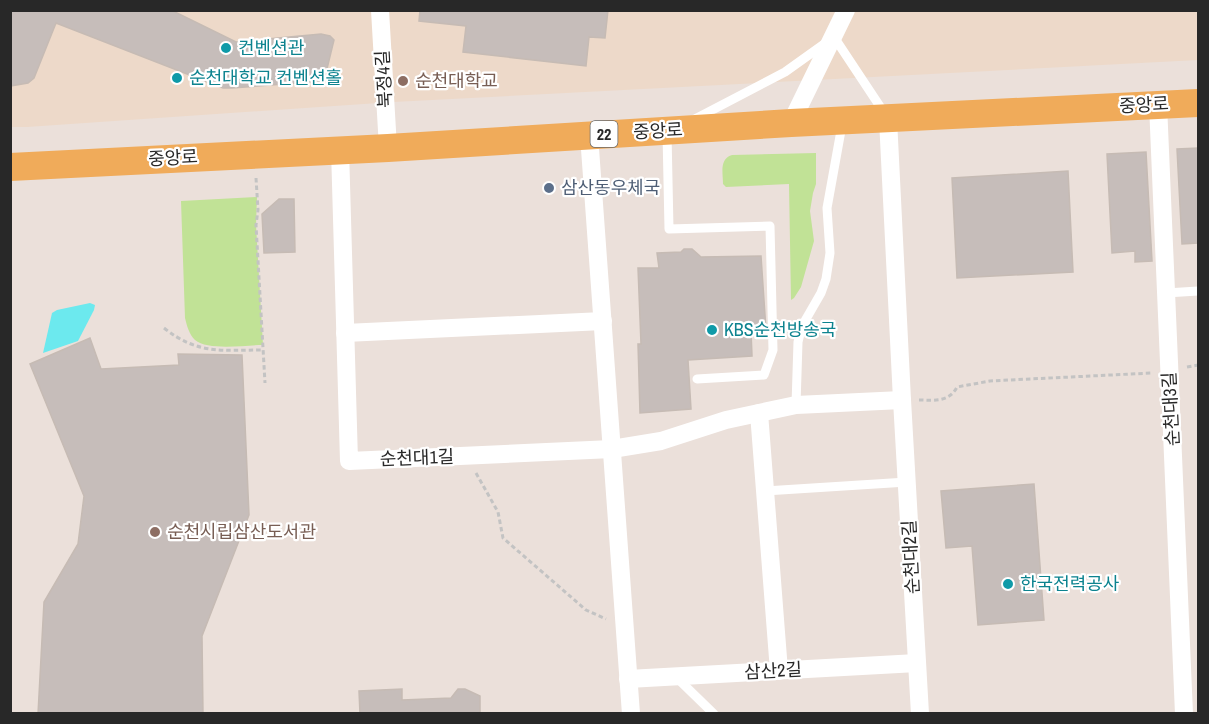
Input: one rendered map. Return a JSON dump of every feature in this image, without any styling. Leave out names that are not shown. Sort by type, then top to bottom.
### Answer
[{"type":"main road","name":"중앙로","points":[[10,167],[388,148],[791,123],[1198,103]]},
{"type":"street","name":"북정4길","points":[[380,10],[388,148]]},
{"type":"street","points":[[791,123],[846,10]]},
{"type":"street","name":"순천대3길","points":[[1158,104],[1169,370],[1190,645],[1184,714]]},
{"type":"street","name":"순천대2길","points":[[888,119],[920,714]]},
{"type":"street","points":[[589,135],[631,714]]},
{"type":"street","name":"순천대1길","points":[[340,149],[349,460],[612,449]]},
{"type":"street","points":[[345,333],[603,321]]},
{"type":"street","points":[[612,449],[661,441],[726,420],[796,405],[902,400]]},
{"type":"street","points":[[759,414],[779,671]]},
{"type":"street","name":"삼산2길","points":[[628,679],[917,663]]},
{"type":"lane","points":[[697,379],[764,375],[773,350],[770,226],[669,229],[671,131],[785,72],[834,38],[888,119]]},
{"type":"lane","points":[[796,405],[798,342],[802,326],[822,292],[826,279],[830,253],[827,208],[843,121]]},
{"type":"lane","points":[[1166,293],[1198,291]]},
{"type":"lane","points":[[765,491],[907,482]]},
{"type":"lane","points":[[677,677],[714,714]]},
{"type":"path","points":[[255,154],[258,210],[256,225],[265,383]]},
{"type":"path","points":[[164,328],[180,341],[203,349],[263,350]]},
{"type":"path","points":[[902,400],[940,400],[953,394],[957,387],[990,381],[1169,370]]},
{"type":"path","points":[[471,455],[476,477],[498,512],[503,538],[586,610],[625,626]]},
{"type":"shaded area","name":"순천대학교","points":[[11,11],[1198,11],[1198,60],[393,102],[11,127]]},
{"type":"green space","points":[[816,153],[816,184],[810,211],[814,241],[801,287],[791,300],[789,184],[726,187],[723,184],[723,163],[732,155]]},
{"type":"green space","points":[[257,197],[256,225],[263,345],[218,346],[201,343],[191,335],[185,318],[181,201]]},
{"type":"water","points":[[90,303],[95,305],[94,310],[78,341],[43,353],[52,313]]},
{"type":"building","name":"컨벤션관","points":[[10,10],[171,10],[236,42],[321,34],[330,36],[334,40],[324,81],[223,88],[56,23],[34,78],[28,83],[10,86]]},
{"type":"building","points":[[420,10],[608,10],[605,38],[589,37],[586,66],[463,52],[466,26],[419,21]]},
{"type":"building","points":[[1198,148],[1198,243],[1182,244],[1177,149]]},
{"type":"building","points":[[1146,152],[1152,261],[1135,262],[1135,251],[1112,253],[1107,154]]},
{"type":"building","points":[[1068,171],[1073,272],[957,278],[952,178]]},
{"type":"building","points":[[279,199],[294,199],[295,252],[264,253],[262,214]]},
{"type":"building","name":"KBS순천방송국","points":[[684,249],[692,249],[701,257],[761,256],[766,330],[751,331],[752,356],[688,360],[691,409],[640,413],[638,344],[641,344],[638,268],[659,268],[657,253],[681,252]]},
{"type":"building","points":[[90,338],[101,369],[179,365],[178,354],[242,355],[249,515],[202,636],[203,714],[38,714],[44,602],[78,544],[84,496],[30,364]]},
{"type":"building","name":"한국전력공사","points":[[1034,484],[1044,620],[978,625],[972,546],[946,548],[941,491]]},
{"type":"building","points":[[402,689],[402,700],[451,698],[458,689],[465,689],[480,696],[480,714],[360,714],[359,691]]},
{"type":"place","name":"컨벤션관","points":[[226,48]]},
{"type":"place","name":"순천대학교 컨벤션홀","points":[[177,78]]},
{"type":"place","name":"순천대학교","points":[[403,81]]},
{"type":"place","name":"삼산동우체국","points":[[549,188]]},
{"type":"place","name":"KBS순천방송국","points":[[712,330]]},
{"type":"place","name":"순천시립삼산도서관","points":[[155,532]]},
{"type":"place","name":"한국전력공사","points":[[1008,584]]}]
